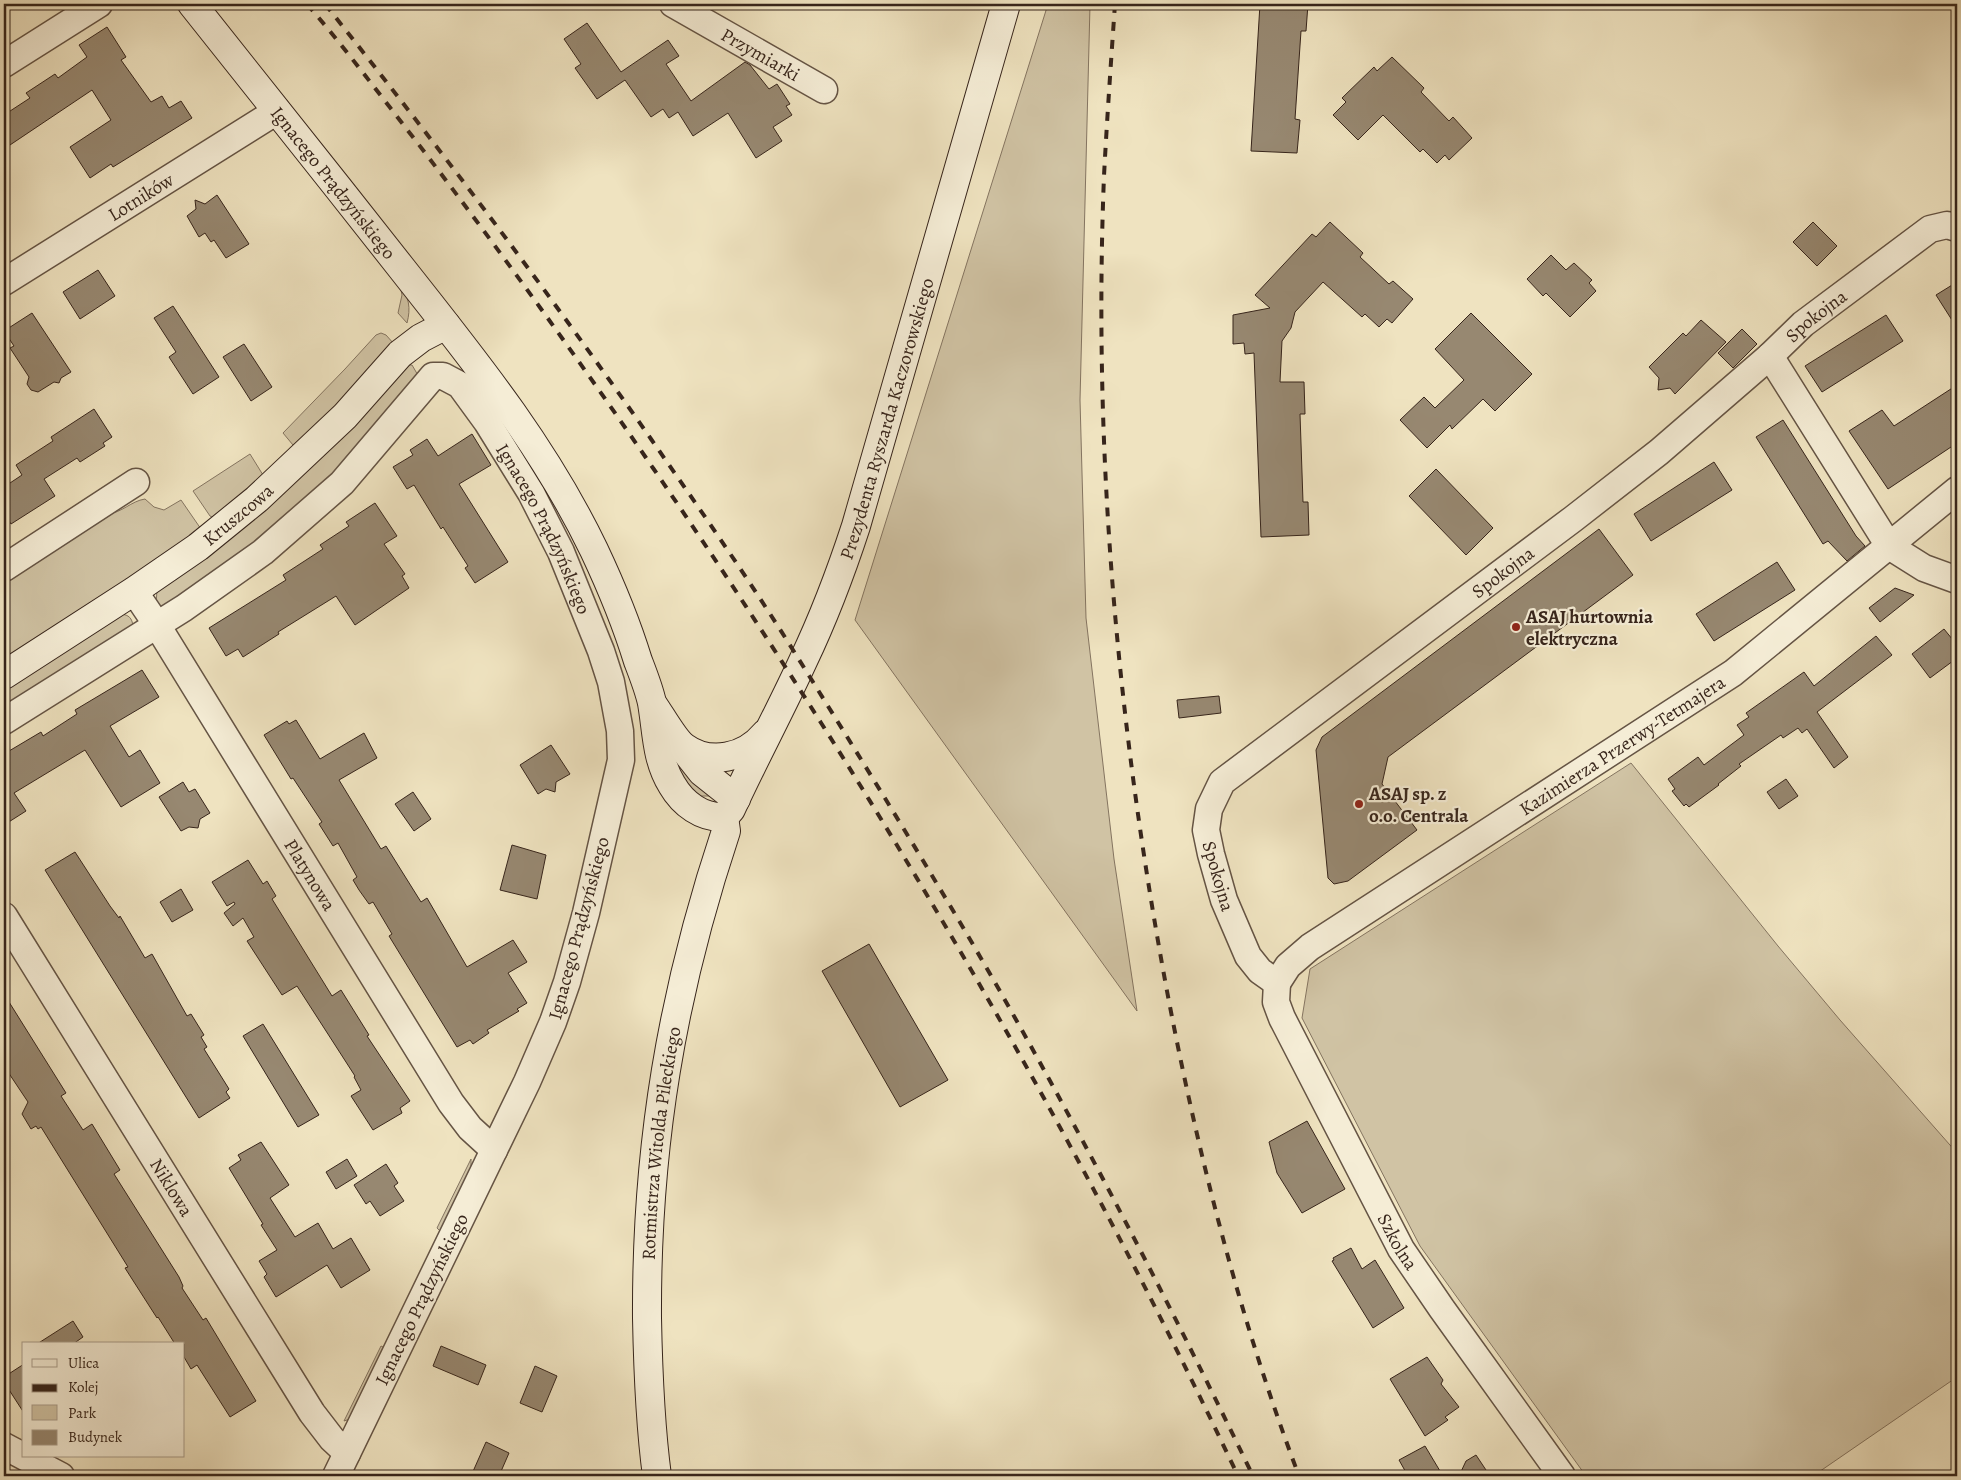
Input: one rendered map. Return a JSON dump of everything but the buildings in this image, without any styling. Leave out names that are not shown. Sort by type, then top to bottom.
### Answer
[{"type":"main road","name":"Ignacego Prądzyńskiego","points":[[192,4],[446,325],[530,438],[577,517],[619,606],[652,704],[657,746],[671,784],[694,809],[713,817],[730,808],[682,747],[652,704]]},
{"type":"main road","name":"Prezydenta Ryszarda Kaczorowskiego","points":[[730,808],[804,661],[839,578],[1006,4]]},
{"type":"main road","name":"Kruszcowa","points":[[4,674],[134,591],[198,547],[257,499],[345,416],[400,354],[421,338],[446,325]]},
{"type":"main road","points":[[682,747],[711,758],[729,757],[748,749],[769,729]]},
{"type":"main road","name":"Rotmistrza Witolda Pileckiego","points":[[657,1476],[648,1346],[648,1229],[653,1163],[667,1057],[680,992],[693,936],[726,831],[730,808]]},
{"type":"street","points":[[4,64],[98,4]]},
{"type":"street","name":"Przymiarki","points":[[673,4],[824,90]]},
{"type":"street","name":"Lotników","points":[[4,282],[277,110]]},
{"type":"street","name":"Spokojna","points":[[1277,983],[1260,971],[1248,956],[1224,900],[1211,854],[1206,830],[1209,809],[1222,782],[1635,471],[1770,356],[1803,324],[1930,230],[1947,225],[1957,228]]},
{"type":"street","points":[[1770,356],[1889,546],[1924,568],[1957,580]]},
{"type":"street","name":"Ignacego Prądzyńskiego","points":[[157,625],[231,576],[263,552],[342,483],[433,376],[443,376],[460,384],[487,422],[531,493],[561,552],[601,652],[611,682],[618,714],[622,746],[617,780],[591,894],[567,982],[544,1042],[494,1150],[336,1476]]},
{"type":"street","points":[[4,568],[136,482]]},
{"type":"street","name":"Kazimierza Przerwy-Tetmajera","points":[[1277,983],[1288,966],[1310,947],[1733,673],[1957,490]]},
{"type":"street","name":"Platynowa","points":[[134,591],[157,625],[456,1110],[470,1128],[494,1150]]},
{"type":"street","points":[[4,721],[157,625]]},
{"type":"street","name":"Niklowa","points":[[4,916],[312,1412],[332,1439],[347,1453]]},
{"type":"street","name":"Szkolna","points":[[1277,983],[1276,1002],[1282,1018],[1401,1249],[1562,1476]]},
{"type":"street","points":[[4,1446],[22,1455]]},
{"type":"street","points":[[27,1458],[61,1476]]},
{"type":"green space","points":[[1048,4],[1090,5],[1080,400],[1086,618],[1114,859],[1137,1011],[855,620]]},
{"type":"green space","points":[[400,285],[408,303],[407,323],[398,313],[402,295]]},
{"type":"green space","points":[[381,333],[386,335],[394,344],[298,447],[293,445],[283,433],[376,335]]},
{"type":"green space","points":[[409,365],[412,365],[419,377],[380,426],[293,516],[169,607],[160,606],[156,603],[157,591]]},
{"type":"green space","points":[[250,454],[263,475],[262,478],[214,518],[210,516],[193,491]]},
{"type":"green space","points":[[145,499],[154,507],[164,510],[181,500],[201,529],[152,565],[4,660],[4,581],[107,514],[117,512]]},
{"type":"green space","points":[[121,614],[130,617],[133,626],[4,710],[4,689]]},
{"type":"green space","points":[[666,749],[710,796],[700,796],[690,792]]},
{"type":"green space","points":[[1631,763],[1778,946],[1840,1020],[1957,1153],[1957,1377],[1813,1476],[1586,1476],[1420,1246],[1302,1018],[1310,969]]},
{"type":"green space","points":[[471,1159],[471,1170],[442,1233],[437,1228]]},
{"type":"green space","points":[[381,1346],[387,1349],[350,1419],[344,1421]]},
{"type":"railway","points":[[307,4],[416,141],[566,344],[653,468],[814,712],[891,835],[1038,1087],[1108,1216],[1238,1476]]},
{"type":"railway","points":[[325,4],[532,273],[651,439],[759,596],[944,896],[1028,1040],[1128,1226],[1253,1476]]},
{"type":"railway","points":[[1115,4],[1104,176],[1101,278],[1102,381],[1106,483],[1122,687],[1149,890],[1192,1114],[1239,1297],[1299,1476]]},
{"type":"place","name":"ASAJ hurtownia elektryczna","points":[[1516,627]]},
{"type":"place","name":"ASAJ sp. z o.o. Centrala","points":[[1359,804]]}]
